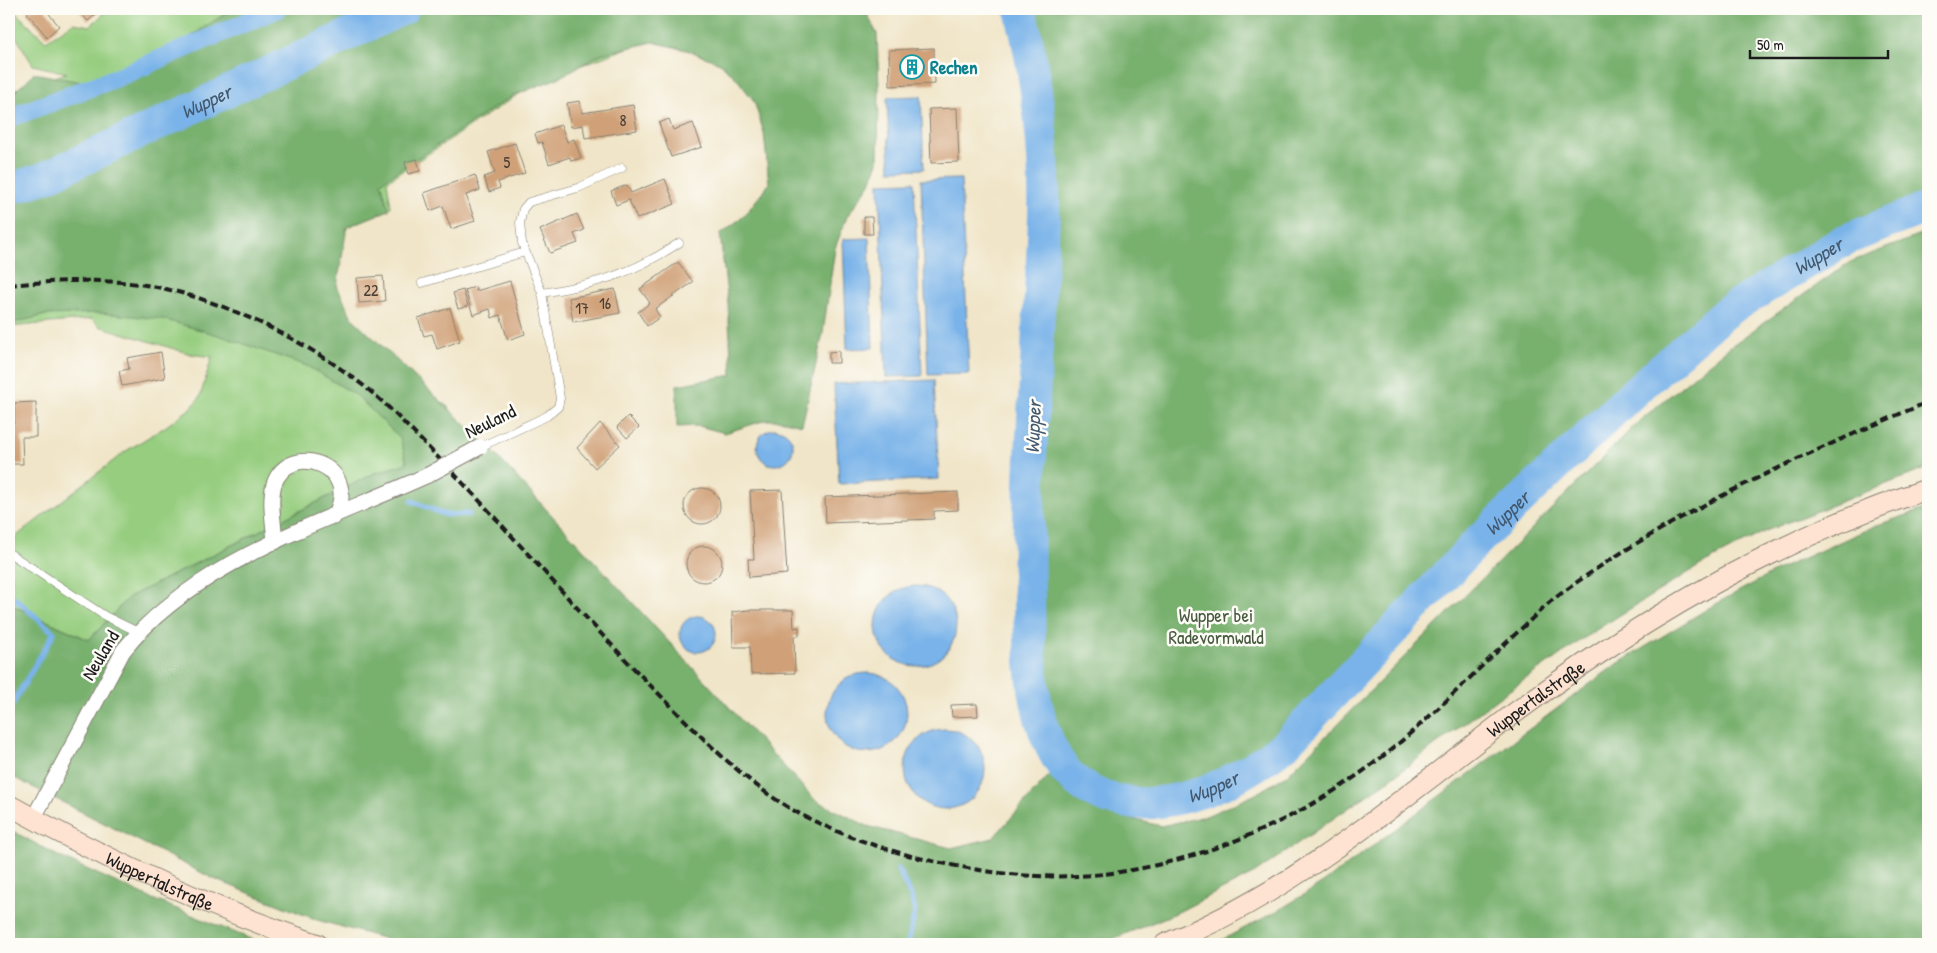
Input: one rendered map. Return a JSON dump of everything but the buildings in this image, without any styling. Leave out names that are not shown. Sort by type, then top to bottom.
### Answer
[{"type":"main road","name":"Wuppertalstraße","points":[[1165,944],[1224,916],[1314,865],[1409,796],[1513,715],[1605,649],[1710,586],[1812,535],[1928,489]]},
{"type":"main road","name":"Wuppertalstraße","points":[[9,805],[160,882],[254,922],[317,944]]},
{"type":"street","name":"Neuland","points":[[34,819],[122,651],[138,632],[196,586],[275,542],[428,475],[480,447]]},
{"type":"street","points":[[275,542],[274,484],[283,472],[291,466],[309,460],[331,470],[337,478],[342,499],[334,517]]},
{"type":"lane","name":"Neuland","points":[[480,447],[547,416],[558,407],[560,389],[542,293],[524,252],[520,223],[523,209],[526,204],[596,181],[622,168]]},
{"type":"lane","points":[[542,293],[604,280],[627,272],[650,262],[679,243]]},
{"type":"lane","points":[[422,283],[524,252]]},
{"type":"lane","points":[[9,553],[105,616],[138,632]]},
{"type":"green space","points":[[109,9],[221,9],[218,12],[224,9],[835,9],[649,40],[563,72],[517,95],[387,181],[391,207],[276,257],[450,409],[460,430],[405,457],[407,464],[375,473],[129,597],[89,640],[9,604],[9,542],[126,451],[165,427],[191,408],[200,397],[212,357],[191,354],[99,326],[92,319],[9,327],[9,91],[67,73],[33,65],[9,25],[9,19],[16,13],[46,41],[73,23],[90,26]]},
{"type":"green space","points":[[232,9],[865,10],[877,34],[879,89],[878,162],[870,183],[847,217],[835,248],[823,333],[802,425],[780,420],[766,420],[725,433],[699,426],[677,427],[677,385],[732,375],[728,304],[720,234],[744,216],[769,184],[764,133],[754,101],[737,79],[720,63],[690,51],[653,42],[601,54],[558,78],[512,96],[381,182],[389,210],[347,227],[337,286],[352,318],[484,442],[815,800],[867,826],[951,848],[993,838],[1053,771],[1108,813],[1161,826],[1206,816],[1254,795],[1287,775],[1639,421],[1728,348],[1850,262],[1928,232],[1928,468],[1768,530],[1699,566],[1596,630],[1501,696],[1396,775],[1255,873],[1176,913],[1108,941],[1099,938],[1098,942],[1087,941],[1070,944],[404,944],[317,920],[214,879],[9,775],[9,604],[89,640],[129,597],[375,473],[407,463],[400,438],[356,395],[307,366],[218,335],[162,319],[101,313],[46,315],[9,324],[9,98],[34,73],[86,83],[175,47]]},
{"type":"green space","name":"Wupper bei Radevormwald","points":[[1020,9],[1928,9],[1928,207],[1845,240],[1727,311],[1633,393],[1479,540],[1285,745],[1239,776],[1206,791],[1152,803],[1122,802],[1095,793],[1083,786],[1062,766],[1046,735],[1035,697],[1032,677],[1029,617],[1029,502],[1042,264],[1044,191],[1039,112],[1031,59]]},
{"type":"green space","points":[[1928,508],[1928,944],[1214,944],[1279,910],[1323,883],[1614,666],[1717,603],[1782,568],[1877,525]]},
{"type":"green space","points":[[9,829],[58,856],[150,898],[263,944],[9,944]]},
{"type":"water","points":[[921,96],[924,169],[890,170],[887,97]]},
{"type":"water","points":[[961,179],[969,374],[928,375],[921,180]]},
{"type":"water","points":[[914,182],[922,376],[886,377],[879,183]]},
{"type":"water","points":[[869,238],[873,348],[847,349],[843,239]]},
{"type":"water","points":[[934,380],[939,479],[839,484],[834,384]]},
{"type":"water","points":[[775,429],[782,430],[788,434],[792,440],[792,454],[788,460],[782,464],[775,465],[768,464],[762,460],[758,454],[757,447],[758,440],[762,434],[768,430]]},
{"type":"water","points":[[916,586],[931,589],[944,598],[953,611],[956,626],[953,641],[944,654],[931,663],[916,666],[901,663],[888,654],[879,641],[876,626],[879,611],[888,598],[901,589]]},
{"type":"water","points":[[698,616],[705,617],[711,621],[715,627],[715,641],[711,647],[705,651],[698,652],[691,651],[685,647],[681,641],[680,634],[681,627],[685,621],[691,617]]},
{"type":"water","points":[[867,673],[882,676],[895,685],[904,698],[907,713],[904,728],[895,741],[882,750],[867,753],[852,750],[839,741],[830,728],[827,713],[830,698],[839,685],[852,676]]},
{"type":"water","points":[[945,729],[960,732],[973,741],[982,754],[985,769],[982,784],[973,797],[960,806],[945,809],[930,806],[917,797],[908,784],[905,769],[908,754],[917,741],[930,732]]},
{"type":"waterway","points":[[9,118],[116,78],[277,9]]},
{"type":"waterway","name":"Wupper","points":[[9,189],[44,178],[403,9]]},
{"type":"waterway","name":"Wupper","points":[[1020,9],[1031,59],[1039,111],[1044,190],[1042,264],[1029,502],[1029,617],[1032,677],[1035,697],[1046,735],[1062,766],[1083,786],[1095,793],[1122,802],[1152,803],[1206,791],[1239,776],[1285,745],[1479,540],[1633,393],[1727,311],[1845,240],[1928,207]]},
{"type":"waterway","points":[[412,501],[446,515],[469,514]]},
{"type":"waterway","points":[[9,593],[54,633],[9,710]]},
{"type":"waterway","points":[[1065,788],[1072,778]]},
{"type":"waterway","points":[[898,869],[911,896],[915,911],[908,944]]},
{"type":"railway","points":[[9,285],[60,281],[94,281],[145,285],[173,291],[234,311],[264,324],[321,356],[347,373],[386,405],[466,486],[653,688],[722,756],[759,788],[800,814],[858,840],[899,853],[941,863],[1016,875],[1096,875],[1149,867],[1209,850],[1273,825],[1332,792],[1388,752],[1441,705],[1546,605],[1598,568],[1689,513],[1736,489],[1928,402]]},
{"type":"place","name":"Rechen","points":[[912,67]]}]
